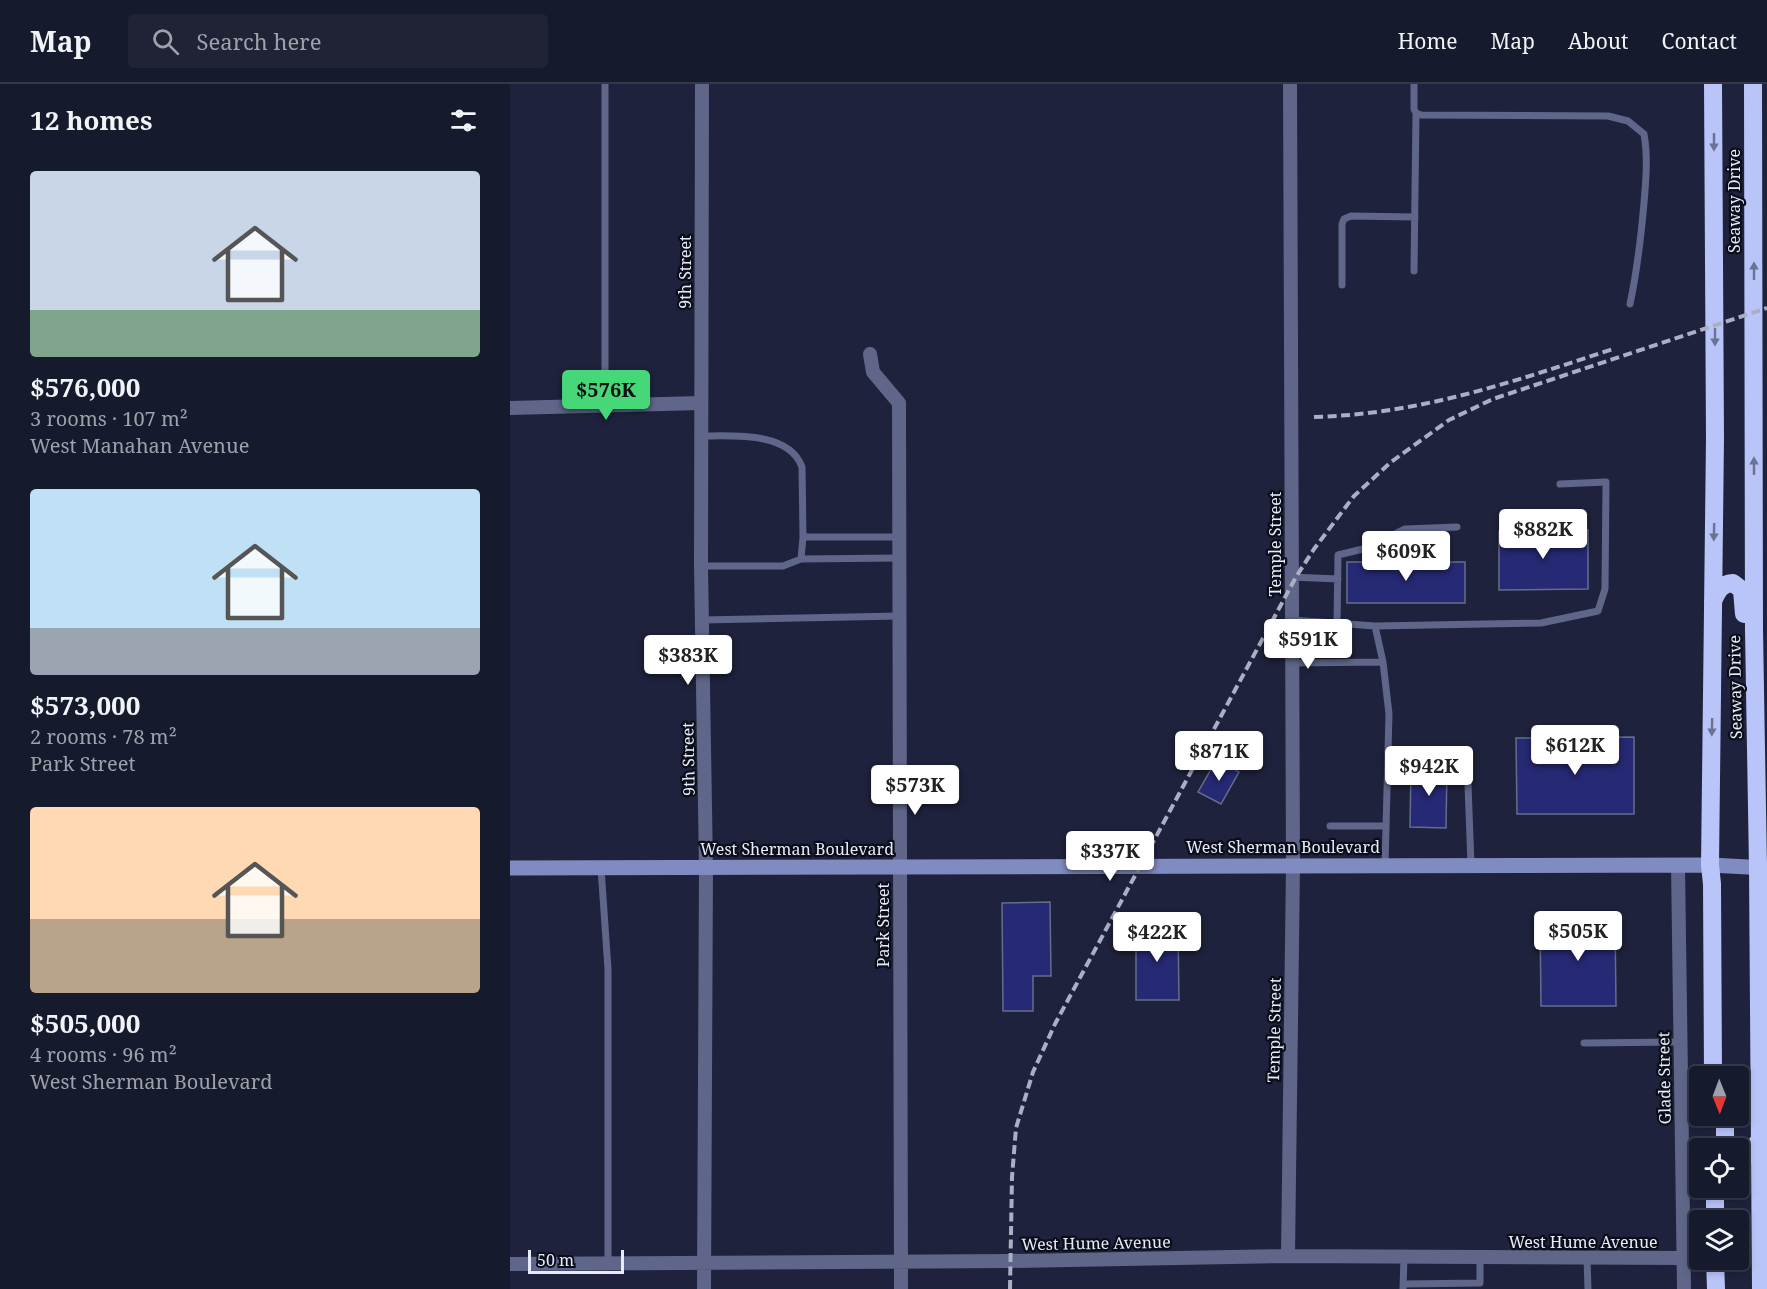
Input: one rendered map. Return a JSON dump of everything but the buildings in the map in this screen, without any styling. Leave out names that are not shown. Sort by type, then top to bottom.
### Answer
[{"type":"highway","name":"Seaway Drive","points":[[1713,84],[1715,438],[1710,865],[1713,1066]]},
{"type":"highway","name":"Seaway Drive","points":[[1754,84],[1754,630],[1757,835],[1763,867],[1761,1289]]},
{"type":"highway","points":[[1713,602],[1717,591],[1724,584],[1733,582],[1742,590],[1747,810],[1757,835]]},
{"type":"highway","points":[[1712,884],[1723,914],[1724,1066]]},
{"type":"highway","points":[[1749,1153],[1760,1140]]},
{"type":"highway","points":[[1715,1270],[1716,1289]]},
{"type":"main road","name":"West Sherman Boulevard","points":[[510,868],[1293,865],[1763,867]]},
{"type":"street","name":"9th Street","points":[[702,84],[701,566],[706,867],[704,1289]]},
{"type":"street","name":"Temple Street","points":[[1288,1256],[1293,865],[1290,84]]},
{"type":"street","name":"Park Street","points":[[870,354],[873,372],[899,403],[901,1289]]},
{"type":"street","points":[[510,408],[701,403]]},
{"type":"street","name":"Glade Street","points":[[1678,866],[1684,1289]]},
{"type":"street","name":"West Hume Avenue","points":[[510,1264],[902,1262],[1288,1256],[1683,1258]]},
{"type":"lane","points":[[605,84],[605,406]]},
{"type":"lane","points":[[1414,84],[1416,113],[1414,271]]},
{"type":"lane","points":[[1416,113],[1421,115],[1608,116],[1628,121],[1644,134],[1647,147],[1646,185],[1638,264],[1630,304]]},
{"type":"lane","points":[[1342,285],[1342,224],[1344,219],[1352,216],[1415,217]]},
{"type":"lane","points":[[701,436],[759,438],[778,443],[794,452],[799,458],[802,466],[801,559]]},
{"type":"lane","points":[[1292,620],[1375,626],[1541,623],[1598,611],[1605,589],[1606,482],[1560,484]]},
{"type":"lane","points":[[1337,624],[1338,555],[1367,548],[1405,529],[1457,527]]},
{"type":"lane","points":[[803,537],[899,537]]},
{"type":"lane","points":[[701,566],[783,566],[801,559],[899,558]]},
{"type":"lane","points":[[1291,577],[1338,579]]},
{"type":"lane","points":[[702,620],[900,616]]},
{"type":"lane","points":[[1375,626],[1383,662],[1389,714],[1385,865]]},
{"type":"lane","points":[[1292,663],[1383,662]]},
{"type":"lane","points":[[1467,758],[1471,865]]},
{"type":"lane","points":[[1330,826],[1386,826]]},
{"type":"lane","points":[[601,867],[608,969],[608,1264]]},
{"type":"lane","points":[[1584,1043],[1680,1042]]},
{"type":"lane","points":[[1404,1257],[1404,1286],[1479,1283],[1480,1258]]},
{"type":"lane","points":[[1587,1258],[1588,1289]]},
{"type":"railway","points":[[1010,1289],[1012,1177],[1016,1128],[1033,1072],[1055,1024],[1296,577],[1354,496],[1391,462],[1449,420],[1493,399],[1767,308]]},
{"type":"railway","points":[[1314,417],[1353,415],[1429,403],[1502,384],[1613,349]]}]
